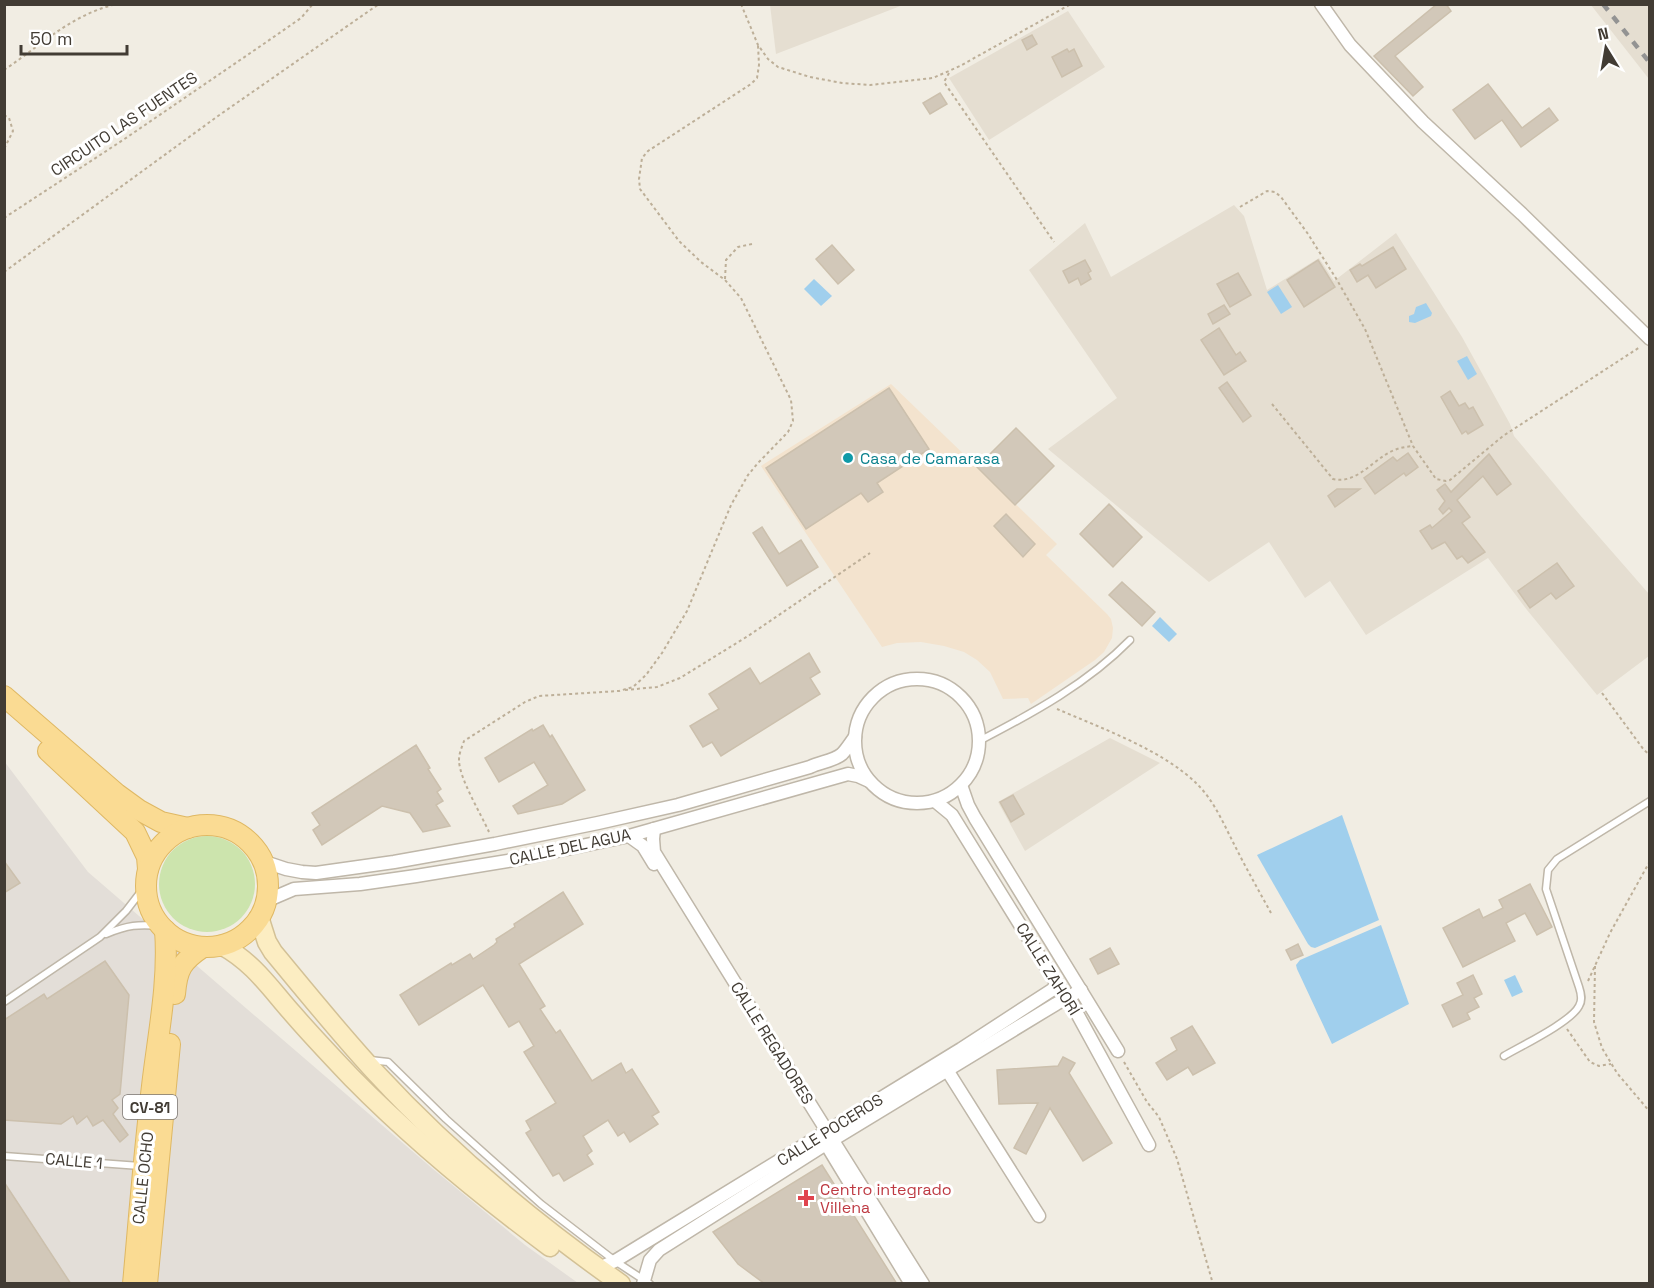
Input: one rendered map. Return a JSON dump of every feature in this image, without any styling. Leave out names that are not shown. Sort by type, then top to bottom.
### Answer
[{"type":"main road","points":[[4,696],[117,794],[139,810],[161,822],[188,828]]},
{"type":"main road","points":[[4,705],[21,726],[135,832],[147,857],[147,877],[149,907],[163,928],[176,938],[189,944],[212,946],[236,939],[249,930],[262,909],[268,888],[267,874],[253,846],[239,834],[223,827],[205,825],[188,828],[174,834],[154,855],[147,877]]},
{"type":"main road","name":"CALLE OCHO","points":[[133,1284],[151,1089],[167,955],[163,928]]},
{"type":"main road","name":"CALLE OCHO","points":[[147,1284],[176,984],[179,970],[192,954],[212,946]]},
{"type":"street","points":[[1321,4],[1350,45],[1423,122],[1522,214],[1645,343]]},
{"type":"street","points":[[919,679],[938,682],[955,691],[968,705],[977,722],[979,741],[977,757],[962,785],[935,801],[917,803],[899,801],[883,793],[869,782],[856,753],[855,737],[858,719],[868,702],[882,689],[900,681],[919,679]]},
{"type":"street","name":"CALLE DEL AGUA","points":[[262,861],[286,869],[315,873],[394,862],[598,823],[678,805],[832,760],[843,753],[855,737]]},
{"type":"street","name":"CALLE DEL AGUA","points":[[262,909],[294,889],[360,884],[514,860],[629,836],[848,774],[869,782]]},
{"type":"street","name":"CALLE ZAHORÍ","points":[[962,785],[968,806],[975,818],[1118,1051]]},
{"type":"street","name":"CALLE ZAHORÍ","points":[[935,801],[952,815],[1058,986],[1068,997],[1149,1145]]},
{"type":"street","name":"CALLE REGADORES","points":[[654,829],[654,852],[827,1138],[911,1284]]},
{"type":"street","name":"CALLE REGADORES","points":[[629,836],[643,846],[827,1138],[923,1284]]},
{"type":"street","points":[[262,909],[267,942],[273,952],[319,1008],[406,1104],[461,1157],[538,1222],[621,1284]]},
{"type":"street","points":[[212,946],[241,956],[351,1077],[457,1175],[506,1215],[605,1271]]},
{"type":"street","name":"CALLE POCEROS","points":[[646,1282],[650,1260],[659,1250],[1058,986]]},
{"type":"street","name":"CALLE POCEROS","points":[[605,1271],[1081,990]]},
{"type":"street","points":[[947,1070],[1039,1216]]},
{"type":"lane","points":[[979,741],[1047,704],[1112,658],[1130,639]]},
{"type":"lane","points":[[1504,1056],[1563,1021],[1579,1006],[1581,996],[1546,889],[1548,870],[1557,859],[1650,801]]},
{"type":"lane","points":[[4,1002],[100,937],[126,911],[147,877]]},
{"type":"lane","points":[[100,937],[135,925],[163,928]]},
{"type":"lane","name":"CALLE 1","points":[[4,1156],[144,1166]]},
{"type":"lane","points":[[605,1271],[646,1282]]},
{"type":"path","points":[[4,70],[62,27],[95,10],[116,4]]},
{"type":"path","name":"CIRCUITO LAS FUENTES","points":[[4,218],[265,43],[301,18],[313,4]]},
{"type":"path","points":[[4,272],[218,116],[379,4]]},
{"type":"path","points":[[741,4],[758,45],[768,59],[778,67],[810,77],[870,85],[933,78],[1071,4]]},
{"type":"path","points":[[619,690],[633,687],[646,675],[662,653],[687,611],[731,505],[748,475],[788,432],[793,421],[790,400],[741,298],[725,280],[679,241],[640,189],[642,158],[648,151],[757,78],[758,45]]},
{"type":"path","points":[[950,70],[944,82],[1054,242]]},
{"type":"path","points":[[4,115],[9,118],[13,130],[4,149]]},
{"type":"path","points":[[1240,207],[1268,191],[1275,192],[1281,196],[1295,215],[1365,329],[1413,446],[1436,479],[1450,480],[1503,436],[1645,343]]},
{"type":"path","points":[[725,280],[726,260],[738,247],[752,244]]},
{"type":"path","points":[[1272,404],[1334,479],[1341,481],[1350,479],[1397,448],[1413,446]]},
{"type":"path","points":[[495,844],[462,776],[459,761],[465,741],[525,702],[539,696],[657,687],[680,678],[748,636],[870,553]]},
{"type":"path","points":[[1602,693],[1650,755]]},
{"type":"path","points":[[1047,704],[1156,754],[1199,786],[1222,821],[1271,913]]},
{"type":"path","points":[[1581,996],[1610,933],[1650,861]]},
{"type":"path","points":[[1595,966],[1594,1022],[1602,1048],[1611,1064],[1650,1112]]},
{"type":"path","points":[[1563,1021],[1590,1062],[1599,1066],[1611,1064]]},
{"type":"path","points":[[1118,1051],[1147,1102],[1159,1117],[1177,1160],[1213,1284]]},
{"type":"shaded area","points":[[770,4],[903,5],[776,54]]},
{"type":"shaded area","points":[[1591,5],[1649,5],[1649,79]]},
{"type":"shaded area","points":[[1068,11],[1105,67],[989,140],[949,78]]},
{"type":"shaded area","points":[[1234,205],[1244,216],[1267,290],[1319,258],[1334,281],[1396,233],[1462,337],[1510,424],[1514,436],[1649,594],[1649,656],[1597,695],[1527,610],[1488,558],[1366,635],[1330,581],[1305,598],[1269,542],[1209,582],[1048,449],[1117,398],[1029,270],[1085,223],[1111,277]]},
{"type":"shaded area","points":[[891,384],[1057,544],[1046,555],[1111,619],[1112,638],[1104,652],[1031,704],[1028,698],[1003,699],[990,672],[964,652],[921,642],[897,643],[882,647],[761,466]]},
{"type":"shaded area","points":[[1110,738],[1160,763],[1025,851],[998,802]]},
{"type":"shaded area","points":[[4,761],[88,872],[433,1169],[525,1245],[578,1283],[5,1283]]},
{"type":"green space","points":[[207,836],[225,840],[241,850],[251,866],[255,884],[251,902],[241,918],[225,928],[207,932],[189,928],[173,918],[163,902],[159,884],[163,866],[173,850],[189,840]]},
{"type":"water","points":[[814,279],[832,296],[821,306],[804,289]]},
{"type":"water","points":[[1278,285],[1292,307],[1281,314],[1267,292]]},
{"type":"water","points":[[1426,303],[1432,313],[1431,316],[1415,323],[1409,322],[1409,316],[1414,314],[1416,307]]},
{"type":"water","points":[[1467,356],[1477,374],[1468,380],[1457,361]]},
{"type":"water","points":[[1160,617],[1177,634],[1169,642],[1152,626]]},
{"type":"water","points":[[1342,815],[1379,920],[1315,948],[1308,944],[1257,855]]},
{"type":"water","points":[[1381,925],[1409,1004],[1332,1044],[1296,965],[1300,960]]},
{"type":"water","points":[[1515,975],[1523,992],[1512,997],[1504,980]]},
{"type":"building","points":[[1437,4],[1446,4],[1451,11],[1395,56],[1423,87],[1413,96],[1374,56]]},
{"type":"building","points":[[1032,35],[1037,44],[1027,50],[1022,40]]},
{"type":"building","points":[[1067,49],[1069,52],[1074,49],[1082,66],[1062,77],[1052,57]]},
{"type":"building","points":[[1488,84],[1522,128],[1549,108],[1558,120],[1521,147],[1502,120],[1475,139],[1453,110]]},
{"type":"building","points":[[940,93],[947,104],[930,114],[923,103]]},
{"type":"building","points":[[832,245],[854,270],[838,284],[816,259]]},
{"type":"building","points":[[1393,247],[1406,269],[1376,288],[1368,275],[1357,282],[1350,270],[1360,264],[1362,266]]},
{"type":"building","points":[[1085,260],[1091,271],[1088,273],[1091,279],[1081,285],[1078,278],[1069,283],[1063,271]]},
{"type":"building","points":[[1318,260],[1335,287],[1304,307],[1287,280]]},
{"type":"building","points":[[1238,273],[1251,295],[1230,307],[1217,284]]},
{"type":"building","points":[[1224,305],[1230,314],[1213,324],[1208,314]]},
{"type":"building","points":[[1219,328],[1236,355],[1240,352],[1246,361],[1224,375],[1201,340]]},
{"type":"building","points":[[1227,382],[1251,416],[1243,422],[1219,388]]},
{"type":"building","name":"Casa de Camarasa","points":[[889,388],[929,449],[877,483],[883,492],[868,502],[861,493],[806,529],[766,468]]},
{"type":"building","points":[[1450,391],[1459,406],[1465,403],[1469,409],[1473,407],[1483,425],[1468,434],[1466,431],[1462,434],[1441,397]]},
{"type":"building","points":[[1016,428],[1054,466],[1015,505],[977,467]]},
{"type":"building","points":[[1408,453],[1418,467],[1406,476],[1404,473],[1375,494],[1364,478],[1393,457],[1397,461]]},
{"type":"building","points":[[1489,454],[1511,484],[1497,495],[1483,476],[1457,500],[1470,517],[1462,523],[1485,552],[1468,563],[1462,556],[1457,559],[1445,542],[1432,549],[1420,531],[1430,525],[1432,528],[1452,511],[1449,508],[1443,514],[1439,509],[1445,501],[1437,490],[1445,484],[1451,492]]},
{"type":"building","points":[[1337,489],[1360,489],[1335,507],[1328,496]]},
{"type":"building","points":[[1109,504],[1142,537],[1113,567],[1080,534]]},
{"type":"building","points":[[1006,514],[1035,544],[1023,557],[994,526]]},
{"type":"building","points":[[762,527],[779,554],[801,540],[818,567],[787,586],[753,533]]},
{"type":"building","points":[[1557,563],[1574,586],[1556,599],[1551,593],[1530,608],[1518,591]]},
{"type":"building","points":[[1122,582],[1155,612],[1142,626],[1109,595]]},
{"type":"building","points":[[809,653],[820,672],[810,678],[820,694],[721,756],[712,742],[703,747],[690,726],[719,709],[709,694],[750,668],[760,684]]},
{"type":"building","points":[[543,725],[550,737],[552,735],[585,790],[562,804],[518,814],[513,806],[548,785],[534,762],[499,782],[485,758],[532,729],[533,731]]},
{"type":"building","points":[[416,745],[441,789],[437,792],[443,801],[436,805],[450,826],[423,832],[410,813],[382,806],[322,845],[313,830],[320,825],[312,813]]},
{"type":"building","points":[[1013,795],[1024,814],[1011,822],[1000,802]]},
{"type":"building","points":[[4,861],[20,883],[4,893]]},
{"type":"building","points":[[1530,884],[1552,927],[1537,935],[1525,913],[1506,923],[1515,941],[1463,967],[1443,928],[1479,909],[1483,918],[1503,908],[1499,900]]},
{"type":"building","points":[[563,892],[583,924],[519,964],[545,1006],[540,1009],[556,1033],[560,1030],[592,1081],[621,1063],[626,1073],[632,1069],[659,1112],[652,1116],[658,1124],[630,1142],[624,1132],[618,1136],[608,1120],[583,1136],[592,1151],[587,1155],[593,1164],[564,1181],[559,1173],[553,1176],[526,1133],[531,1130],[526,1121],[556,1103],[524,1052],[534,1046],[519,1021],[509,1027],[483,985],[419,1025],[400,995],[451,963],[452,965],[470,954],[473,959],[494,945],[497,942],[496,939],[515,927],[514,924]]},
{"type":"building","points":[[1298,944],[1303,955],[1291,960],[1286,950]]},
{"type":"building","points":[[1110,948],[1119,964],[1098,974],[1090,959]]},
{"type":"building","points":[[105,961],[129,995],[120,1094],[112,1100],[118,1108],[113,1114],[128,1135],[120,1142],[103,1120],[93,1126],[87,1116],[77,1124],[73,1116],[61,1124],[4,1120],[4,1020],[44,994],[47,999]]},
{"type":"building","points":[[1473,975],[1482,994],[1474,998],[1479,1007],[1467,1013],[1470,1019],[1453,1027],[1442,1005],[1463,995],[1457,983]]},
{"type":"building","points":[[1192,1026],[1215,1063],[1193,1075],[1188,1067],[1167,1080],[1156,1063],[1177,1050],[1171,1038]]},
{"type":"building","points":[[1063,1057],[1075,1063],[1069,1073],[1112,1143],[1083,1161],[1050,1108],[1026,1154],[1014,1148],[1038,1103],[999,1104],[997,1070],[1058,1066]]},
{"type":"building","name":"Centro integrado Villena","points":[[822,1165],[897,1284],[765,1284],[738,1264],[713,1232]]},
{"type":"building","points":[[4,1182],[71,1284],[4,1284]]},
{"type":"railway","points":[[1603,4],[1650,63]]},
{"type":"place","name":"Casa de Camarasa","points":[[848,458]]},
{"type":"place","name":"Centro integrado Villena","points":[[806,1198]]}]
